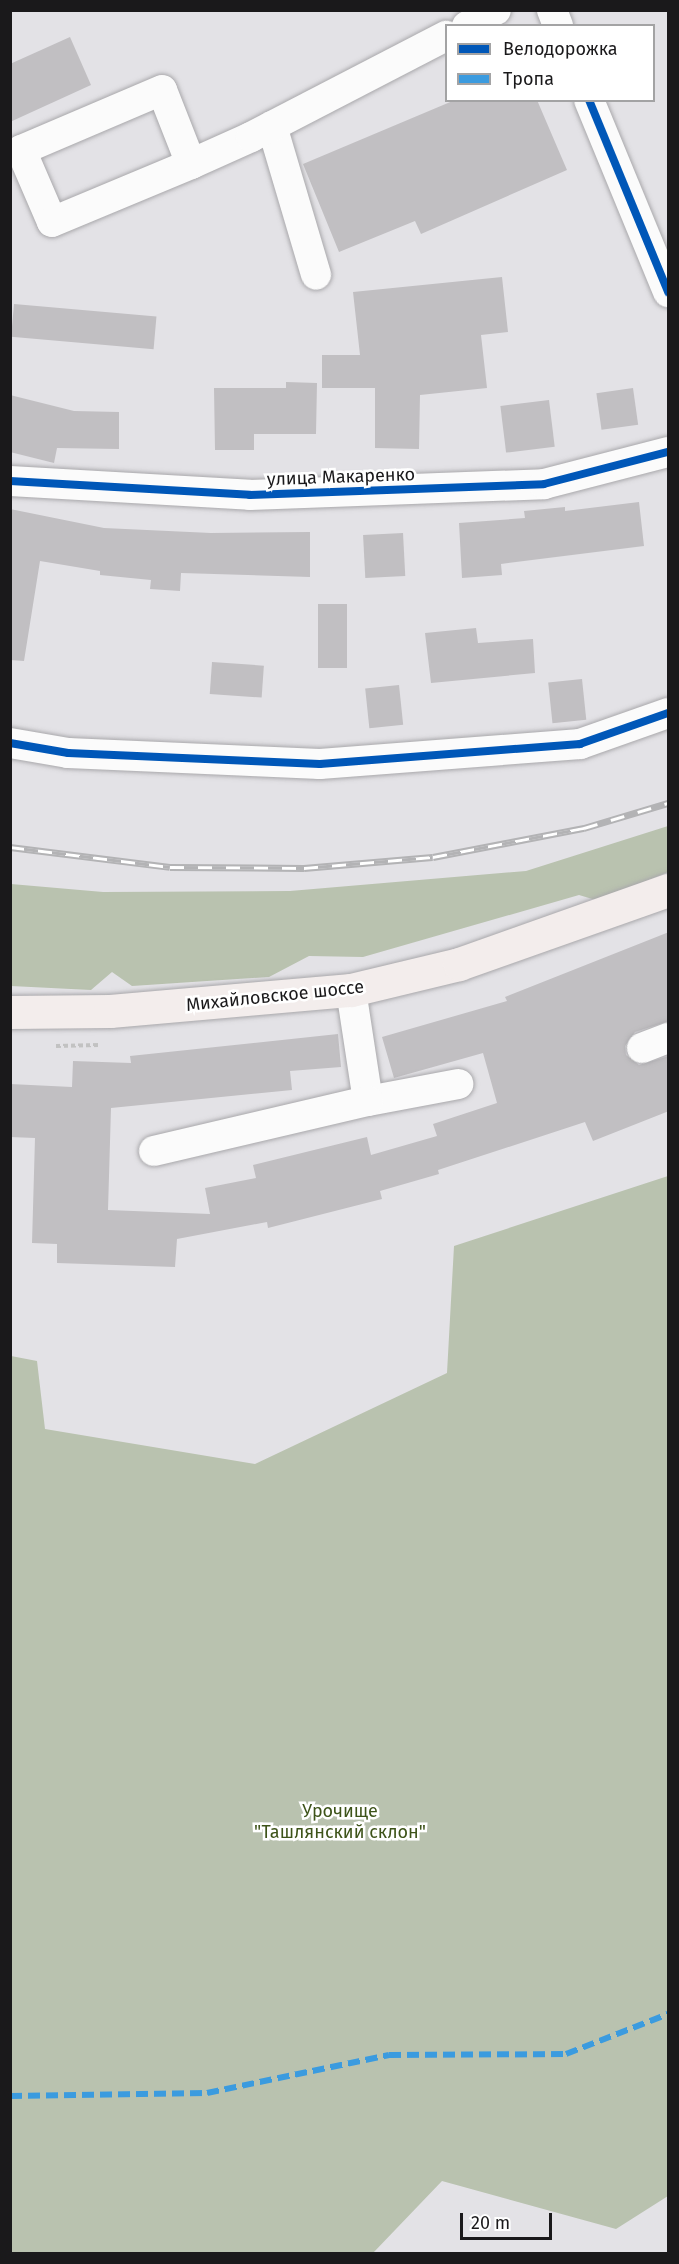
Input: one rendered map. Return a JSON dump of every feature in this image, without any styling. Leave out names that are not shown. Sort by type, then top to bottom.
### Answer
[{"type":"main road","name":"Михайловское шоссе","points":[[10,1012],[145,1009],[351,990],[459,964],[669,890]]},
{"type":"street","points":[[471,24],[496,10]]},
{"type":"street","points":[[191,164],[162,90],[21,150],[52,222],[191,164],[272,126],[445,37]]},
{"type":"street","points":[[590,102],[669,292]]},
{"type":"street","points":[[272,126],[316,275]]},
{"type":"street","name":"улица Макаренко","points":[[10,481],[250,495],[544,484],[669,452]]},
{"type":"street","points":[[10,743],[68,753],[320,764],[580,744],[669,713]]},
{"type":"street","points":[[351,990],[368,1101]]},
{"type":"street","points":[[154,1151],[368,1101],[458,1084]]},
{"type":"green space","points":[[668,826],[668,872],[599,901],[579,895],[363,957],[309,956],[269,977],[132,986],[112,972],[91,990],[11,986],[11,884],[103,892],[290,891],[526,871]]},
{"type":"green space","name":"Урочище \"Ташлянский склон\"","points":[[668,1176],[668,2196],[616,2229],[442,2181],[373,2253],[11,2253],[11,1356],[37,1361],[45,1429],[255,1464],[447,1373],[454,1246]]},
{"type":"building","points":[[70,37],[91,85],[10,122],[10,64]]},
{"type":"building","points":[[450,102],[538,102],[567,170],[421,234],[415,221],[339,252],[303,164]]},
{"type":"building","points":[[502,277],[508,332],[481,335],[487,388],[420,395],[419,449],[375,448],[375,388],[322,388],[322,355],[360,355],[353,292]]},
{"type":"building","points":[[14,304],[156,316],[154,349],[11,337]]},
{"type":"building","points":[[286,382],[317,383],[316,434],[254,434],[254,450],[215,450],[214,388],[286,388]]},
{"type":"building","points":[[633,388],[638,425],[602,430],[596,393]]},
{"type":"building","points":[[10,395],[74,411],[119,412],[119,449],[57,448],[54,463],[10,452]]},
{"type":"building","points":[[549,400],[555,447],[506,453],[500,406]]},
{"type":"building","points":[[639,502],[644,546],[501,564],[502,575],[462,578],[459,523],[525,518],[524,511],[565,507],[565,511]]},
{"type":"building","points":[[10,509],[104,528],[211,533],[310,532],[310,577],[181,573],[180,591],[150,589],[151,580],[100,575],[100,571],[40,561],[24,661],[10,660]]},
{"type":"building","points":[[403,533],[405,576],[365,578],[363,535]]},
{"type":"building","points":[[318,604],[347,604],[347,668],[318,668]]},
{"type":"building","points":[[476,628],[478,643],[533,639],[535,673],[431,683],[425,633]]},
{"type":"building","points":[[212,662],[264,666],[262,698],[210,694]]},
{"type":"building","points":[[582,679],[586,720],[552,723],[548,683]]},
{"type":"building","points":[[399,685],[403,725],[369,728],[365,689]]},
{"type":"building","points":[[669,932],[669,1021],[635,1032],[625,1046],[626,1055],[639,1065],[669,1056],[669,1111],[593,1141],[585,1122],[438,1170],[439,1174],[380,1191],[382,1199],[268,1228],[267,1222],[177,1239],[175,1267],[57,1263],[57,1244],[32,1243],[35,1138],[10,1137],[10,1084],[72,1087],[73,1061],[131,1063],[130,1056],[338,1034],[341,1067],[290,1071],[292,1090],[111,1108],[108,1210],[210,1214],[205,1188],[256,1178],[253,1165],[367,1137],[371,1155],[437,1136],[433,1124],[497,1103],[483,1053],[394,1078],[382,1037],[507,1001],[505,997]]},
{"type":"railway","points":[[10,847],[170,867],[304,868],[433,857],[584,828],[668,803]]},
{"type":"marked path","points":[[10,2096],[207,2093],[389,2055],[566,2054],[668,2014]]},
{"type":"cycle path","points":[[590,102],[668,292]]},
{"type":"cycle path","points":[[10,481],[250,495],[544,484],[668,452]]},
{"type":"cycle path","points":[[10,743],[68,753],[320,764],[580,744],[668,713]]}]
